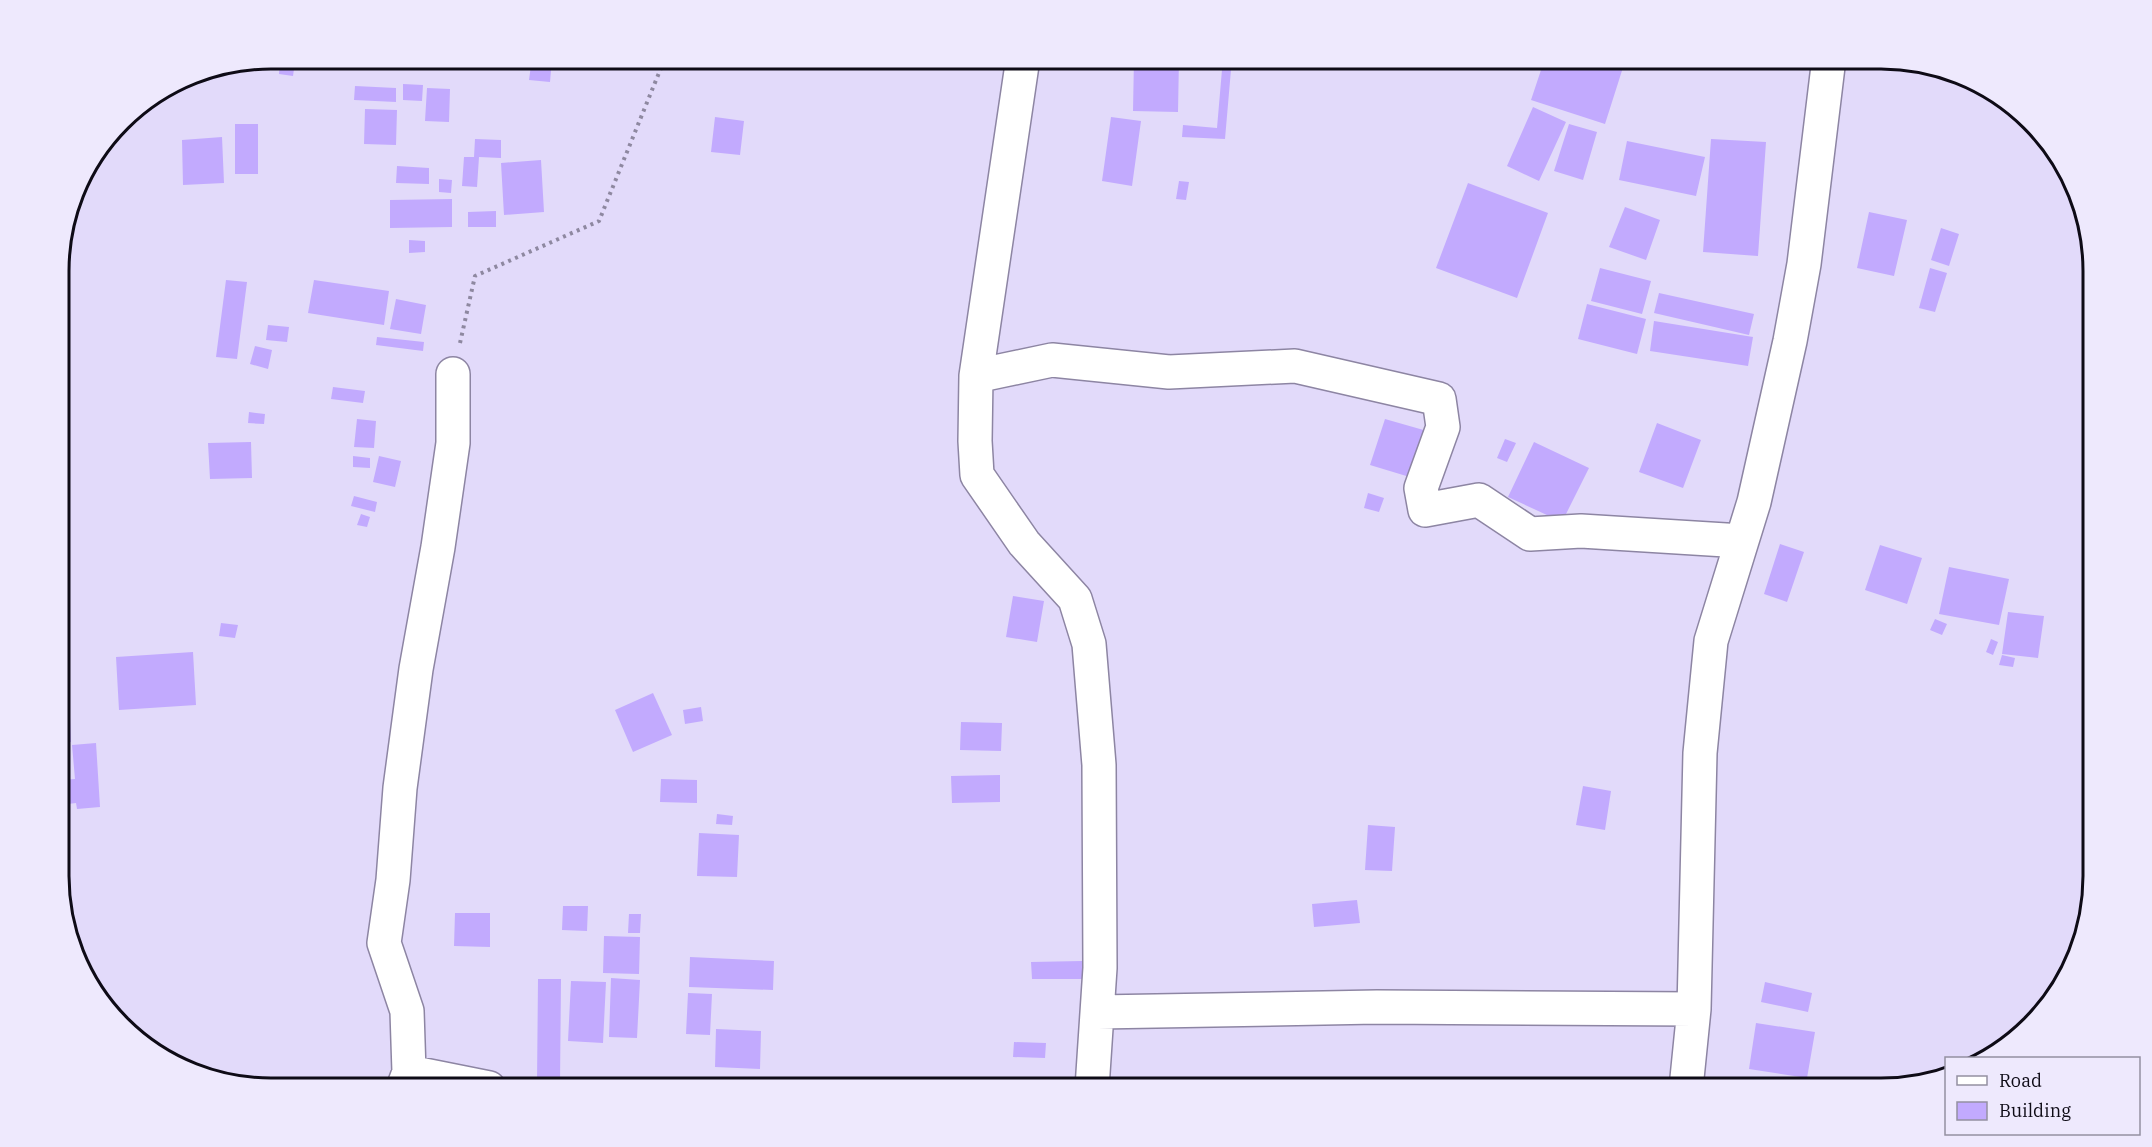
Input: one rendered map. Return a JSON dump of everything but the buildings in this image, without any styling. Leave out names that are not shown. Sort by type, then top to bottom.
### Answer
[{"type":"street","points":[[1021,69],[976,376],[977,475],[1024,543],[1075,599],[1089,644],[1099,765],[1100,968],[1093,1078]]},
{"type":"street","points":[[1687,1078],[1694,1009],[1700,753],[1711,641],[1754,502],[1790,341],[1804,264],[1827,69]]},
{"type":"street","points":[[976,376],[1052,360],[1169,372],[1295,366],[1439,399],[1443,427],[1421,488],[1425,510],[1479,500],[1530,534],[1581,531],[1742,541]]},
{"type":"street","points":[[406,1078],[407,1011],[384,943],[413,690],[438,547],[453,443],[453,374]]},
{"type":"street","points":[[1098,1012],[1377,1007],[1694,1009]]},
{"type":"path","points":[[453,374],[475,276],[600,221],[661,69]]}]
